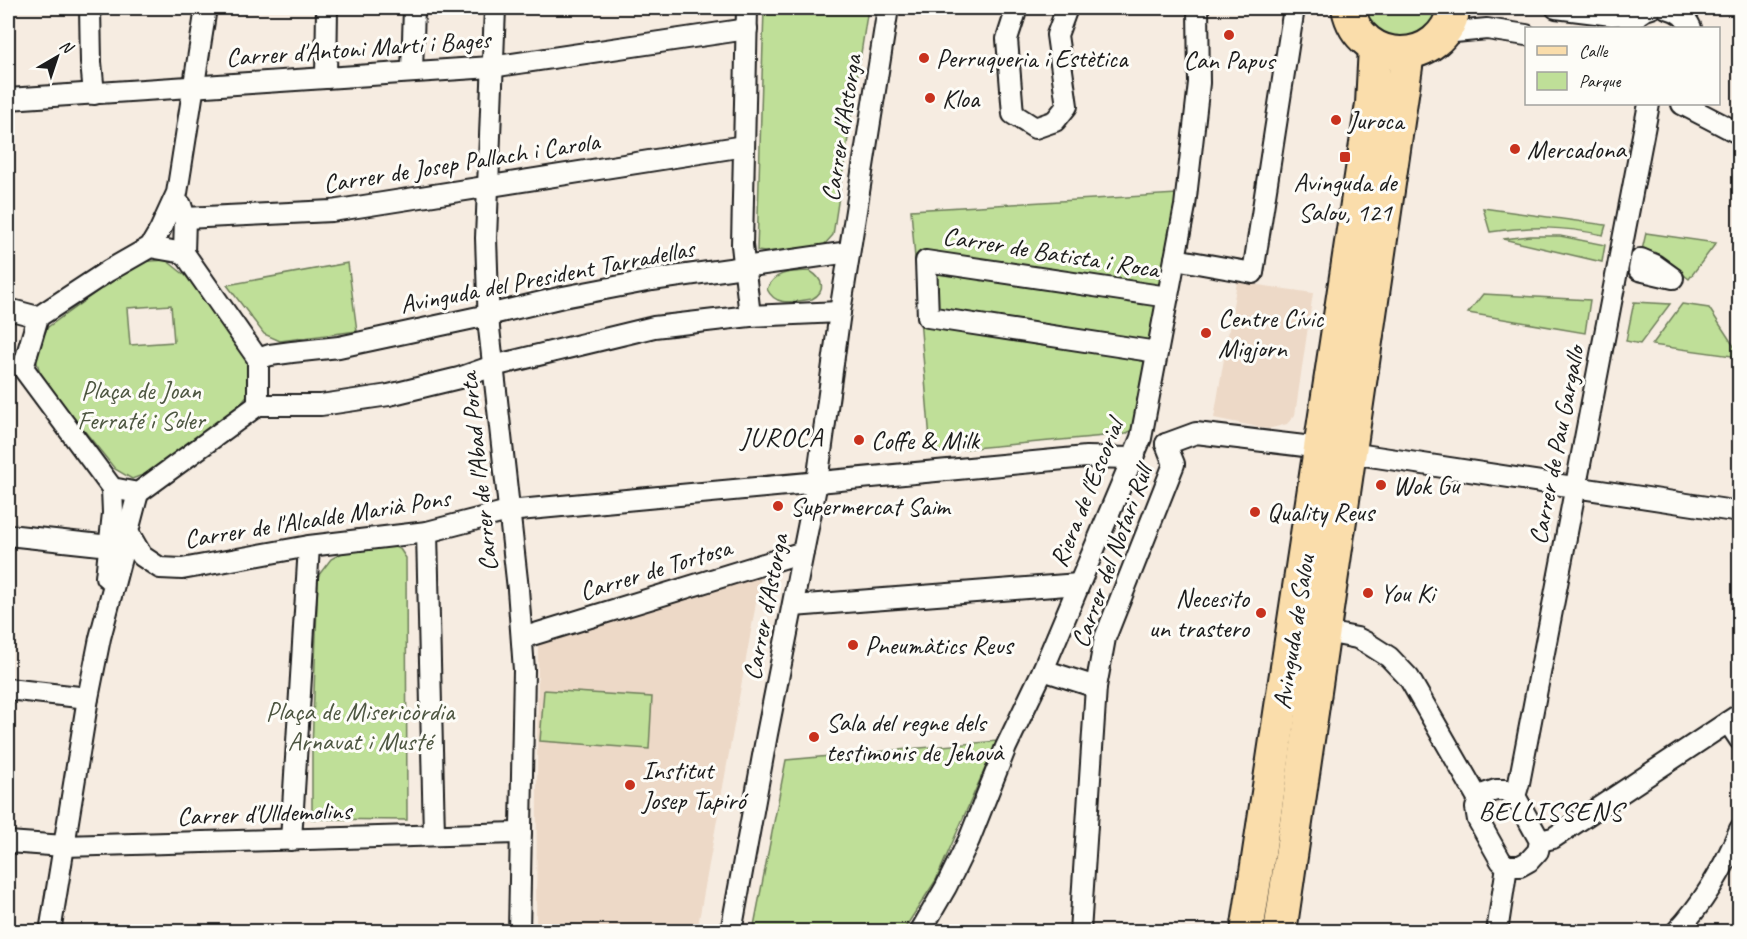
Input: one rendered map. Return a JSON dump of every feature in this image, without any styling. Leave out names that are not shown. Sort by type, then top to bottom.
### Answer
[{"type":"main road","points":[[1348,8],[1359,33],[1375,47],[1397,53],[1408,53],[1428,46],[1449,20]]},
{"type":"main road","name":"Avinguda de Salou","points":[[1247,932],[1344,452],[1375,47]]},
{"type":"main road","points":[[1280,932],[1344,452],[1408,53]]},
{"type":"street","points":[[90,8],[94,94]]},
{"type":"street","points":[[100,638],[113,513],[112,488],[15,366],[38,317],[108,271],[150,247],[160,230],[177,193],[206,8]]},
{"type":"street","points":[[326,78],[327,8]]},
{"type":"street","points":[[412,71],[414,8]]},
{"type":"street","name":"Carrer de l'Abad Porta","points":[[495,8],[486,238],[488,315],[518,590],[524,670],[519,932]]},
{"type":"street","points":[[747,8],[741,245],[750,316]]},
{"type":"street","name":"Carrer d'Astorga","points":[[731,932],[817,482],[840,312],[888,8]]},
{"type":"street","points":[[1017,8],[1007,39],[1013,114],[1035,128],[1055,121],[1067,106],[1057,35],[1067,8]]},
{"type":"street","name":"Riera de l'Escorial","points":[[920,932],[969,840],[1006,747],[1042,670],[1141,438],[1185,206],[1199,83],[1198,8]]},
{"type":"street","points":[[1175,259],[1253,273],[1294,8]]},
{"type":"street","points":[[1556,8],[1640,17]]},
{"type":"street","points":[[1675,9],[1684,16],[1690,27]]},
{"type":"street","points":[[1449,20],[1460,30],[1487,29],[1525,35]]},
{"type":"street","name":"Carrer d'Antoni Martí i Bages","points":[[8,99],[491,67],[747,29]]},
{"type":"street","name":"Carrer de Pau Gargallo","points":[[1515,795],[1649,105]]},
{"type":"street","points":[[1684,105],[1740,134]]},
{"type":"street","name":"Carrer de Josep Pallach i Carola","points":[[184,218],[332,211],[744,146]]},
{"type":"street","points":[[177,193],[184,218],[184,253],[258,359],[258,405]]},
{"type":"street","points":[[150,247],[184,253]]},
{"type":"street","name":"Avinguda del President Tarradellas","points":[[258,359],[270,355],[339,347],[641,282],[849,252]]},
{"type":"street","name":"Carrer de Batista i Roca","points":[[1158,352],[928,317],[926,261],[1168,297]]},
{"type":"street","points":[[8,309],[38,317]]},
{"type":"street","points":[[50,932],[100,638],[138,493],[258,405],[321,405],[389,395],[459,378],[493,366],[654,327],[750,316],[840,312]]},
{"type":"street","points":[[1141,438],[1166,444],[1196,433],[1344,452],[1740,512]]},
{"type":"street","name":"Carrer del Notari Rull","points":[[1080,932],[1096,687],[1105,639],[1174,464],[1166,444]]},
{"type":"street","name":"Avinguda de Salou","points":[[1291,932],[1336,634],[1344,452]]},
{"type":"street","points":[[1086,457],[1106,463],[1118,477],[1120,489]]},
{"type":"street","name":"Carrer de l'Alcalde Marià Pons","points":[[128,532],[142,556],[160,568],[182,569],[309,546],[427,532],[508,511],[1086,457],[1132,458]]},
{"type":"street","points":[[112,488],[138,493]]},
{"type":"street","points":[[427,532],[434,835]]},
{"type":"street","points":[[8,535],[110,546]]},
{"type":"street","points":[[291,840],[309,546]]},
{"type":"street","name":"Carrer de Tortosa","points":[[522,638],[803,552]]},
{"type":"street","points":[[793,606],[1079,584]]},
{"type":"street","points":[[1336,634],[1357,638],[1367,643],[1389,657],[1409,678],[1479,800]]},
{"type":"street","name":"Carrer del Notari Rull","points":[[1042,670],[1096,687]]},
{"type":"street","points":[[8,689],[88,698]]},
{"type":"street","points":[[1540,841],[1553,838],[1734,718],[1740,740]]},
{"type":"street","points":[[1496,790],[1505,790],[1515,795],[1540,841],[1538,852],[1529,861],[1520,866],[1507,866],[1501,861],[1478,820],[1476,808],[1479,800],[1487,793],[1496,790]]},
{"type":"street","points":[[1676,932],[1711,887],[1740,829]]},
{"type":"street","name":"Carrer d'Ulldemolins","points":[[8,842],[64,846],[521,833]]},
{"type":"street","points":[[1497,932],[1507,866]]},
{"type":"shaded area","points":[[1237,282],[1313,293],[1295,415],[1287,424],[1268,429],[1214,418]]},
{"type":"shaded area","name":"Institut Josep Tapiró","points":[[762,570],[697,931],[536,932],[538,638]]},
{"type":"green space","points":[[764,8],[868,8],[833,235],[823,246],[757,251]]},
{"type":"green space","points":[[1362,8],[1440,8],[1428,30],[1402,41],[1375,31]]},
{"type":"green space","points":[[1177,194],[1133,428],[1126,434],[931,452],[911,210]]},
{"type":"green space","points":[[1483,208],[1606,225],[1603,235],[1546,228],[1490,232]]},
{"type":"green space","points":[[1646,233],[1716,243],[1689,279],[1675,268],[1642,250]]},
{"type":"green space","points":[[1560,236],[1605,245],[1602,262],[1503,239]]},
{"type":"green space","name":"Plaça de Joan Ferraté i Soler","points":[[166,260],[186,276],[234,340],[251,367],[248,394],[234,412],[156,470],[132,479],[115,469],[42,378],[34,354],[48,327],[138,262]],"holes":[[[171,305],[174,342],[130,345],[127,308]]]},
{"type":"green space","points":[[348,263],[357,331],[280,341],[264,334],[227,285]]},
{"type":"green space","points":[[810,271],[822,285],[820,292],[812,299],[781,301],[775,299],[767,289],[770,283],[780,275]]},
{"type":"green space","points":[[1483,294],[1590,300],[1585,333],[1468,313]]},
{"type":"green space","points":[[1634,302],[1670,304],[1640,344],[1626,341]]},
{"type":"green space","points":[[1682,304],[1709,308],[1739,357],[1652,345]]},
{"type":"green space","name":"Plaça de Misericòrdia Arnavat i Musté","points":[[391,546],[400,549],[406,558],[407,820],[312,819],[318,576],[331,559],[342,553]]},
{"type":"green space","points":[[544,690],[652,697],[649,749],[540,741]]},
{"type":"green space","points":[[997,741],[936,880],[903,931],[753,931],[786,760]]},
{"type":"place","name":"Can Papus","points":[[1229,35]]},
{"type":"place","name":"Perruqueria i Estètica","points":[[924,58]]},
{"type":"place","name":"Kloa","points":[[930,98]]},
{"type":"place","name":"Juroca","points":[[1336,120]]},
{"type":"place","name":"Mercadona","points":[[1515,149]]},
{"type":"place","name":"Avinguda de Salou, 121","points":[[1345,157]]},
{"type":"place","name":"Centre Cívic Migjorn","points":[[1206,333]]},
{"type":"place","name":"Coffe & Milk","points":[[859,440]]},
{"type":"place","name":"Wok Gu","points":[[1381,485]]},
{"type":"place","name":"Supermercat Saim","points":[[778,506]]},
{"type":"place","name":"Quality Reus","points":[[1255,512]]},
{"type":"place","name":"You Ki","points":[[1368,593]]},
{"type":"place","name":"Necesito un trastero","points":[[1261,613]]},
{"type":"place","name":"Pneumàtics Reus","points":[[853,645]]},
{"type":"place","name":"Sala del regne dels testimonis de Jehovà","points":[[814,737]]},
{"type":"place","name":"Institut Josep Tapiró","points":[[630,785]]},
{"type":"district","name":"JUROCA","points":[[782,437]]},
{"type":"district","name":"BELLISSENS","points":[[1551,811]]}]
